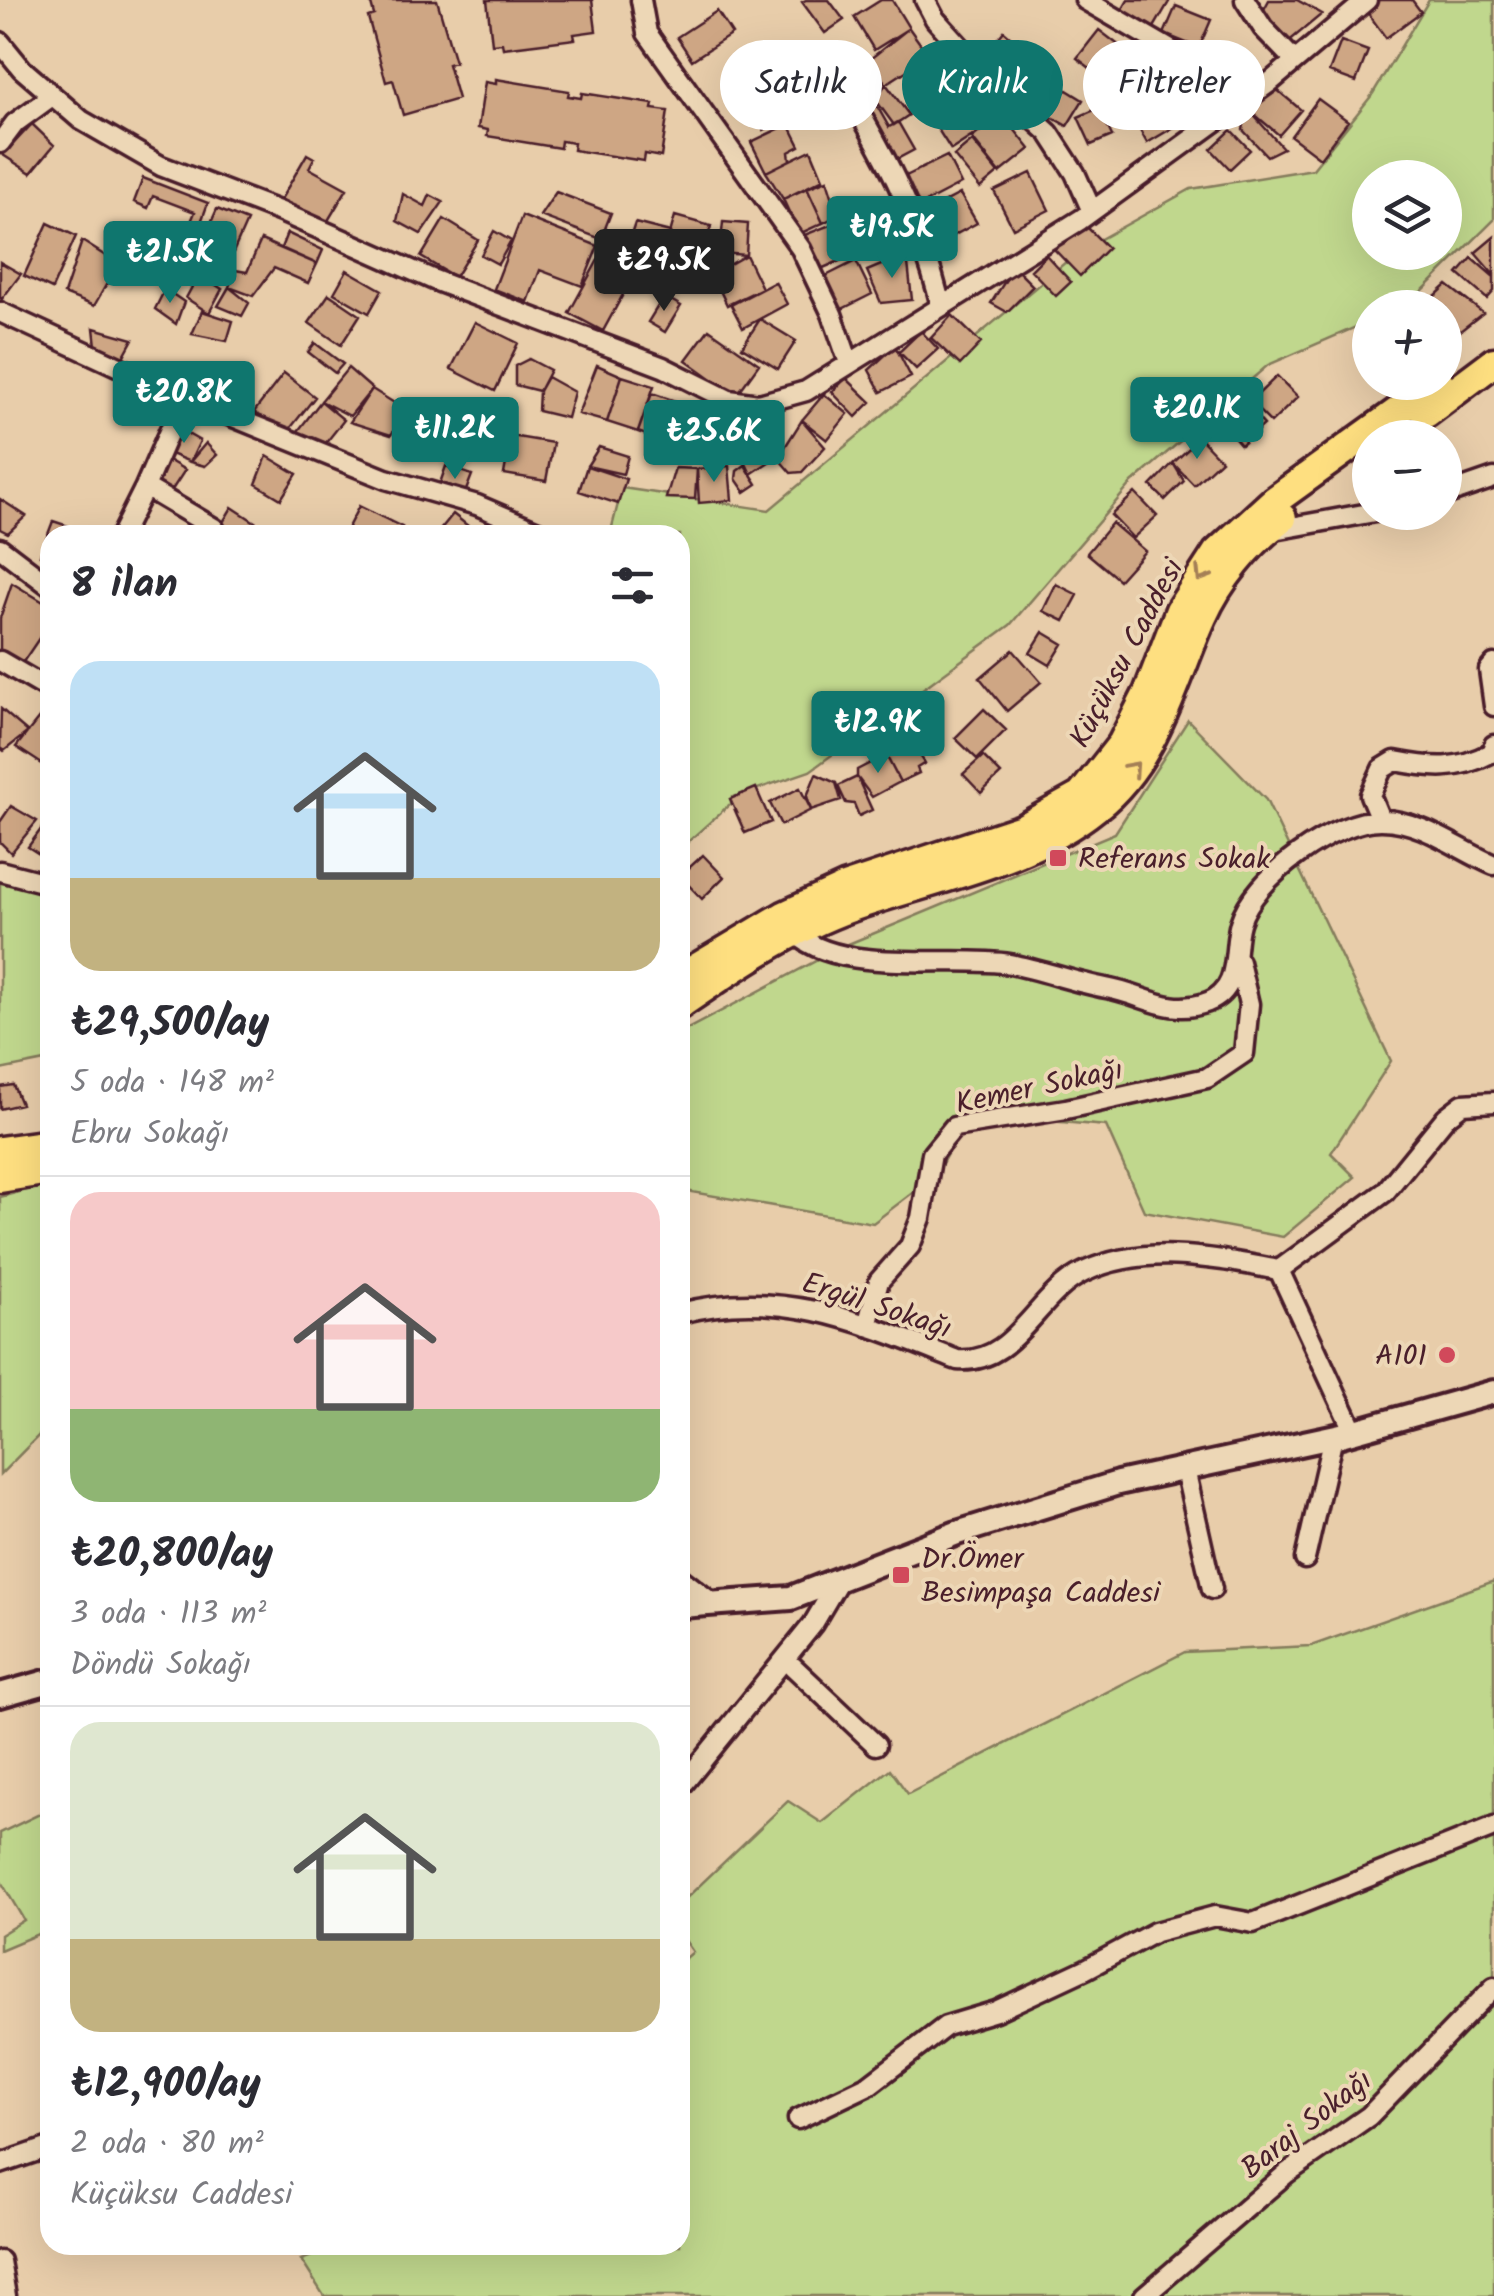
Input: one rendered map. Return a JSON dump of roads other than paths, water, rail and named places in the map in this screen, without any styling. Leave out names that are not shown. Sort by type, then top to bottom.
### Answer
[{"type":"main road","name":"Küçüksu Caddesi","points":[[1462,365],[1494,341]]},
{"type":"main road","points":[[1416,420],[1494,362]]},
{"type":"main road","name":"Küçüksu Caddesi","points":[[690,997],[788,924],[847,887],[1022,829],[1081,796],[1122,744],[1148,693],[1180,610],[1216,553],[1274,501],[1414,400]]},
{"type":"main road","name":"Küçüksu Caddesi","points":[[690,973],[788,924],[849,908],[1041,843],[1098,806],[1146,754],[1204,613],[1241,556],[1264,532],[1352,467]]},
{"type":"main road","points":[[0,1152],[40,1146]]},
{"type":"main road","points":[[0,1178],[40,1172]]},
{"type":"street","points":[[641,0],[646,33],[801,249],[832,314],[849,363]]},
{"type":"street","points":[[925,0],[936,19],[993,83],[1049,133],[1092,209]]},
{"type":"street","points":[[1086,0],[1154,40]]},
{"type":"street","points":[[1246,0],[1263,28],[1293,59]]},
{"type":"street","points":[[1265,86],[1367,0]]},
{"type":"street","points":[[0,42],[22,69],[80,120],[161,166],[281,212],[434,280],[663,367],[730,400],[759,404],[806,391],[1092,209],[1201,130]]},
{"type":"street","points":[[0,144],[16,123],[52,96]]},
{"type":"street","points":[[870,130],[899,180],[928,255],[941,306]]},
{"type":"street","points":[[0,312],[184,397],[386,479],[478,506],[523,525]]},
{"type":"street","points":[[126,525],[184,397]]},
{"type":"street","points":[[1462,489],[1494,478]]},
{"type":"street","points":[[146,486],[209,525]]},
{"type":"street","points":[[1264,532],[1352,516]]},
{"type":"street","points":[[0,548],[40,578]]},
{"type":"street","points":[[0,661],[40,680]]},
{"type":"street","points":[[1494,664],[1489,670],[1494,706]]},
{"type":"street","points":[[1380,819],[1370,794],[1382,769],[1394,762],[1433,768],[1464,767],[1491,754],[1494,745]]},
{"type":"street","points":[[788,924],[836,954],[920,963],[1009,964],[1176,1008],[1213,1000],[1231,983],[1240,921],[1260,888],[1294,854],[1337,833],[1380,819],[1423,830],[1494,865]]},
{"type":"street","points":[[0,871],[40,881]]},
{"type":"street","name":"Kemer Sokağı","points":[[867,1326],[879,1281],[910,1246],[921,1218],[932,1154],[954,1127],[1066,1109],[1207,1078],[1244,1053],[1249,1004],[1236,952]]},
{"type":"street","points":[[1305,1559],[1344,1434],[1279,1270],[1385,1192],[1462,1104],[1494,1102]]},
{"type":"street","name":"Ergül Sokağı","points":[[690,1312],[770,1302],[811,1307],[956,1360],[977,1362],[1002,1349],[1080,1274],[1126,1257],[1202,1256],[1279,1270]]},
{"type":"street","points":[[690,1606],[791,1598],[957,1533],[1118,1483],[1344,1434],[1494,1392]]},
{"type":"street","points":[[1185,1468],[1212,1589]]},
{"type":"street","points":[[690,1776],[813,1624],[839,1580]]},
{"type":"street","points":[[690,1586],[715,1605]]},
{"type":"street","points":[[785,1659],[876,1746]]},
{"type":"street","points":[[0,1695],[40,1684]]},
{"type":"street","points":[[798,2118],[869,2085],[946,2026],[996,2011],[1086,1970],[1155,1932],[1215,1916],[1253,1923],[1494,1827]]},
{"type":"street","name":"Baraj Sokağı","points":[[1144,2296],[1287,2173],[1369,2116],[1491,1996]]},
{"type":"street","points":[[0,2164],[40,2150]]},
{"type":"street","points":[[0,2261],[6,2296]]},
{"type":"place","name":"Referans Sokak","points":[[1058,858]]},
{"type":"place","name":"A101","points":[[1447,1355]]},
{"type":"place","name":"Dr.Ömer Besimpaşa Caddesi","points":[[901,1575]]}]
